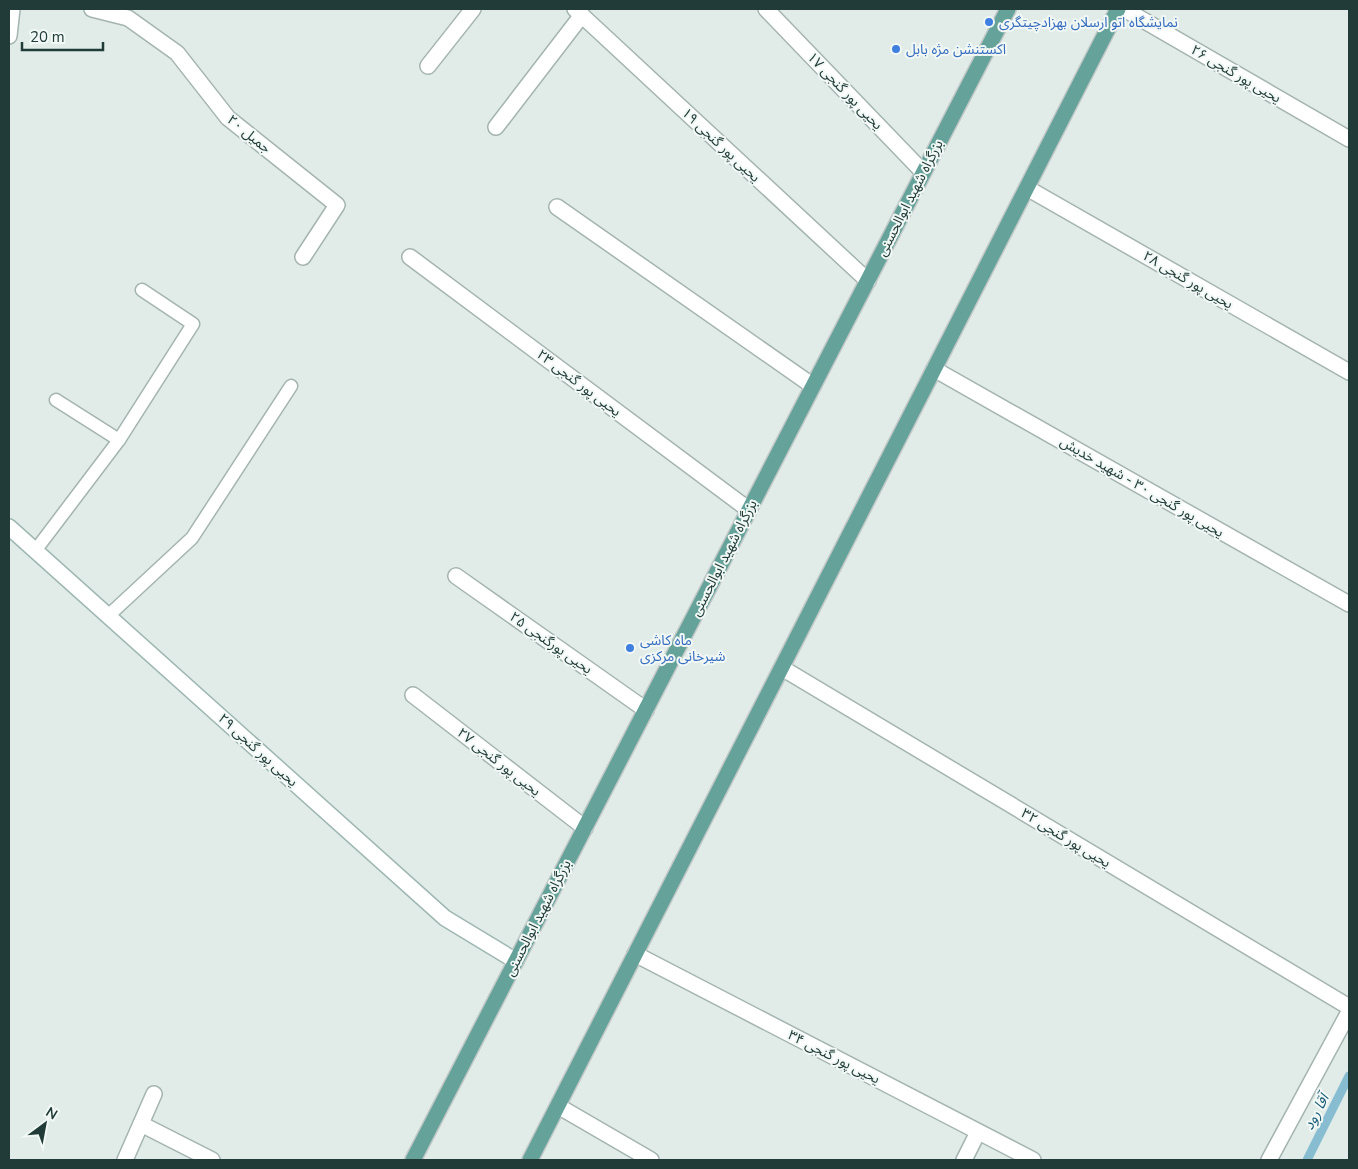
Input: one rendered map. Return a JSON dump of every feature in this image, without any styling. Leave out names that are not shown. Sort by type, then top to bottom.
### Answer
[{"type":"main road","name":"بزرگراه شهید ابوالحسنی","points":[[413,1160],[1008,9]]},
{"type":"main road","points":[[530,1160],[1118,9]]},
{"type":"street","points":[[9,36],[12,9]]},
{"type":"street","name":"جمیل ۲۰","points":[[92,9],[128,18],[177,53],[228,118],[337,204],[303,257]]},
{"type":"street","points":[[428,66],[472,9]]},
{"type":"street","name":"یحیی پور گنجی ۱۷","points":[[766,9],[923,172]]},
{"type":"street","name":"یحیی پور گنجی ۲۶","points":[[1124,9],[1349,139]]},
{"type":"street","points":[[496,127],[578,12]]},
{"type":"street","name":"یحیی پور گنجی ۱۹","points":[[578,12],[868,280]]},
{"type":"street","name":"یحیی پور گنجی ۲۸","points":[[1027,188],[1349,372]]},
{"type":"street","points":[[557,207],[813,386]]},
{"type":"street","name":"یحیی پور گنجی ۲۳","points":[[410,257],[749,510]]},
{"type":"street","name":"یحیی پور گنجی ۳۰ - شهید خدیش","points":[[934,369],[1349,604]]},
{"type":"street","name":"یحیی پور گنجی ۲۹","points":[[9,527],[445,918],[516,961]]},
{"type":"street","name":"یحیی پورگنجی ۲۵","points":[[456,576],[646,710]]},
{"type":"street","name":"یحیی پور گنجی ۳۲","points":[[782,668],[1349,1007]]},
{"type":"street","name":"یحیی پور گنجی ۲۷","points":[[413,696],[585,828]]},
{"type":"street","name":"یحیی پور گنجی ۳۴","points":[[636,954],[1033,1160]]},
{"type":"street","points":[[1269,1160],[1349,1012]]},
{"type":"street","points":[[125,1160],[154,1094]]},
{"type":"street","points":[[558,1106],[651,1160]]},
{"type":"street","points":[[141,1124],[212,1160]]},
{"type":"street","points":[[964,1160],[978,1132]]},
{"type":"lane","points":[[35,551],[119,440],[193,324],[142,290]]},
{"type":"lane","points":[[108,616],[192,538],[292,386]]},
{"type":"lane","points":[[56,400],[119,440]]},
{"type":"waterway","name":"آقا رود","points":[[1307,1160],[1349,1076]]},
{"type":"place","name":"نمایشگاه اتو ارسلان بهزادچیتگری","points":[[989,22]]},
{"type":"place","name":"اکستنشن مژه بابل","points":[[896,49]]},
{"type":"place","name":"ماه کاشی شیرخانی مرکزی","points":[[630,648]]}]
